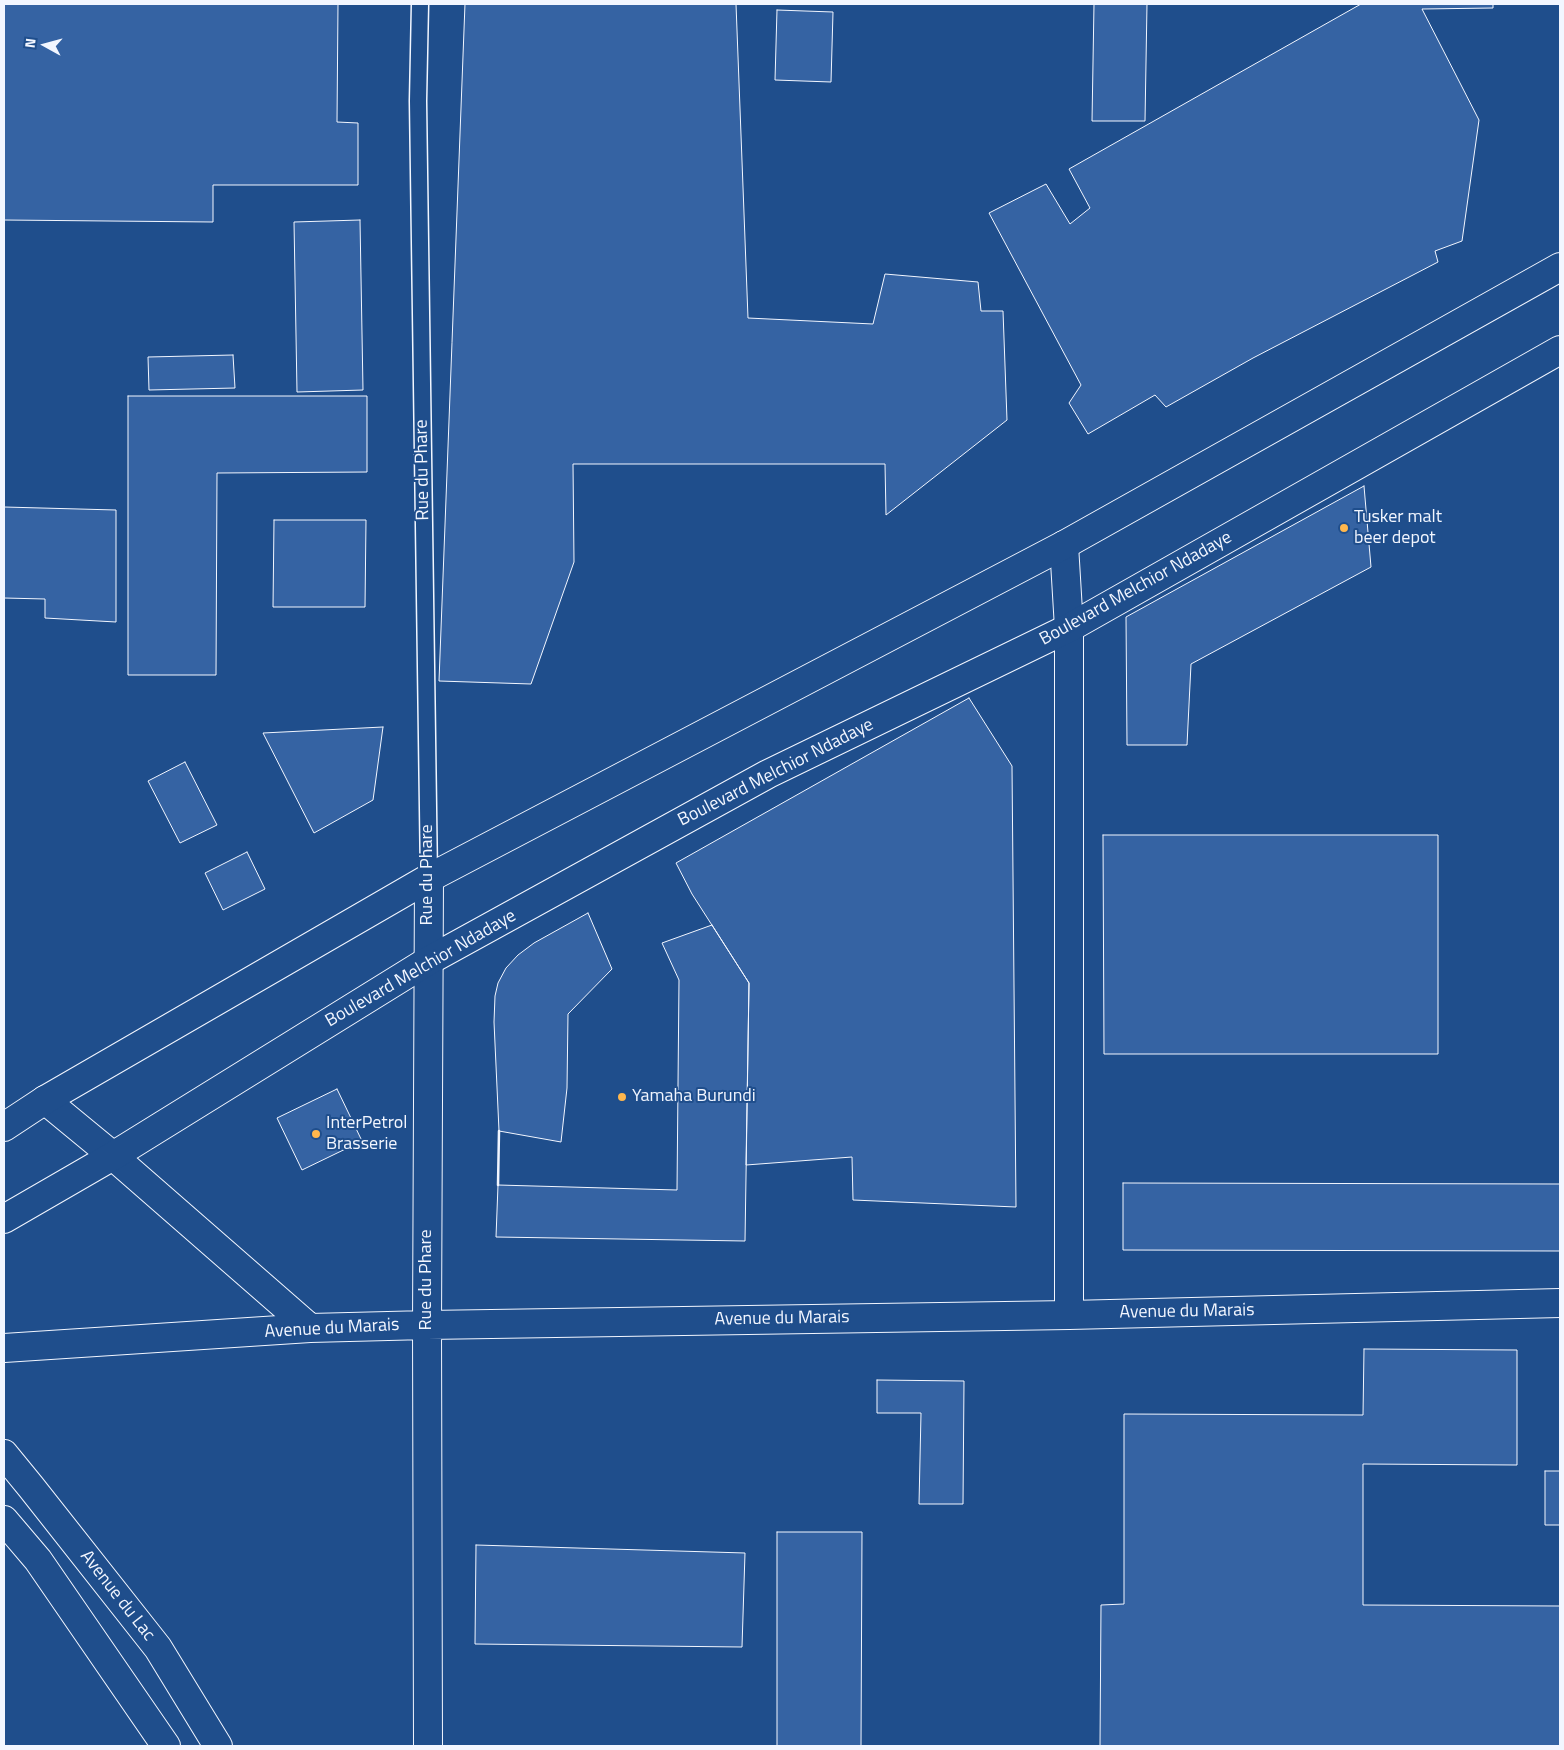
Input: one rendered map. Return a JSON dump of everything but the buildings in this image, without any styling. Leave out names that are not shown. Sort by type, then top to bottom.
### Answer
[{"type":"main road","points":[[4,1127],[46,1100],[429,878],[1064,544],[1560,267]]},
{"type":"main road","name":"Boulevard Melchior Ndadaye","points":[[4,1219],[113,1156],[428,961],[768,774],[1069,628],[1560,350]]},
{"type":"main road","points":[[1064,544],[1069,628],[1069,1315]]},
{"type":"main road","name":"Rue du Phare","points":[[428,1746],[429,878]]},
{"type":"main road","points":[[46,1100],[310,1328]]},
{"type":"main road","name":"Avenue du Marais","points":[[4,1348],[310,1328],[427,1324],[1069,1315],[1560,1302]]},
{"type":"main road","name":"Avenue du Lac","points":[[4,1454],[158,1648],[218,1746]]},
{"type":"main road","points":[[4,1520],[38,1560],[166,1746]]},
{"type":"lane","name":"Rue du Phare","points":[[420,4],[418,101],[429,878]]},
{"type":"wall","points":[[498,1185],[499,1131]]},
{"type":"place","name":"Tusker malt beer depot","points":[[1344,528]]},
{"type":"place","name":"Yamaha Burundi","points":[[622,1097]]},
{"type":"place","name":"InterPetrol Brasserie","points":[[316,1134]]}]
